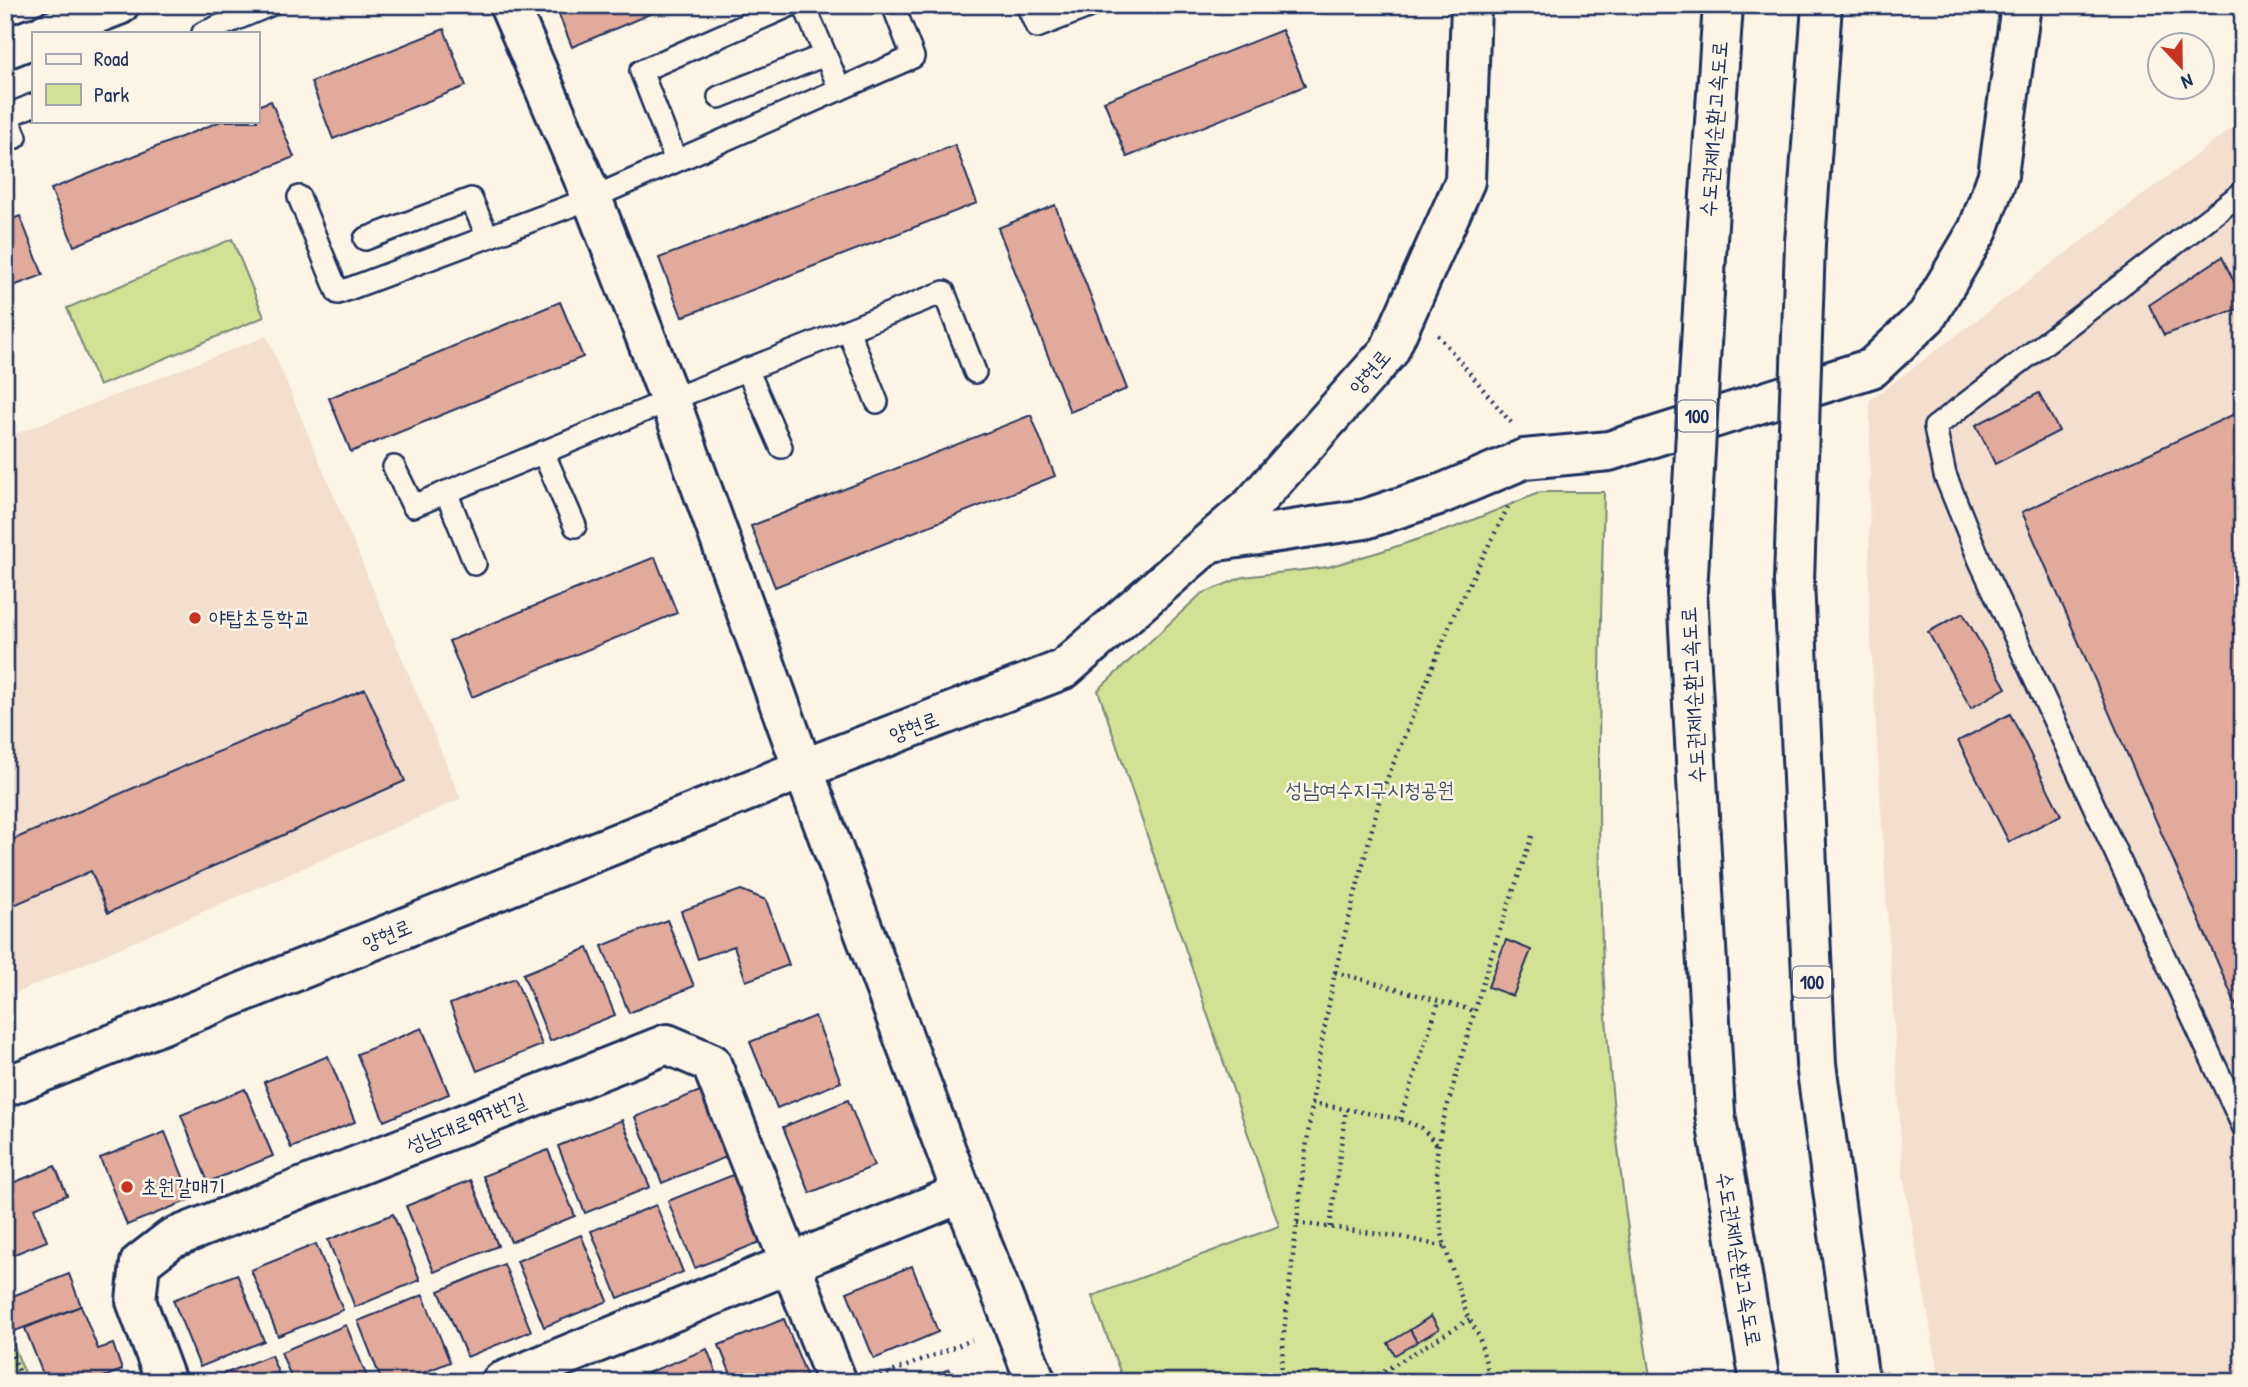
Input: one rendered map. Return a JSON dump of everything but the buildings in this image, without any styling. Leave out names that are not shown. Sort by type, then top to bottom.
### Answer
[{"type":"main road","points":[[49,32],[119,5]]},
{"type":"main road","points":[[509,5],[592,198],[670,400],[803,769],[1036,1382]]},
{"type":"main road","name":"양현로","points":[[5,1087],[803,769],[1064,669],[1252,505],[1389,351],[1465,181],[1471,5]]},
{"type":"main road","name":"수도권제1순환고속도로","points":[[1723,5],[1687,592],[1714,1114],[1760,1382]]},
{"type":"main road","name":"100","points":[[1822,5],[1805,243],[1794,581],[1816,1064],[1859,1382]]},
{"type":"main road","points":[[1211,542],[1365,519],[1441,494],[1524,459],[1609,451],[1872,368],[1927,316],[1978,230],[1998,174],[2021,5]]},
{"type":"main road","points":[[5,49],[32,38]]},
{"type":"main road","name":"성남대로997번길","points":[[166,1382],[136,1301],[140,1264],[171,1239],[667,1044],[711,1063],[837,1382]]},
{"type":"main road","points":[[501,1382],[962,1193]]},
{"type":"lane","points":[[206,32],[270,5]]},
{"type":"lane","points":[[676,161],[641,71],[791,5]]},
{"type":"lane","points":[[804,5],[840,89]]},
{"type":"lane","points":[[299,197],[338,293],[592,198],[912,57],[893,5]]},
{"type":"lane","points":[[1027,5],[1037,27],[1093,5]]},
{"type":"lane","points":[[719,96],[825,55]]},
{"type":"lane","points":[[5,141],[16,137],[6,114],[32,105]]},
{"type":"lane","points":[[2243,192],[1935,427],[1945,475],[1980,561],[2243,1126]]},
{"type":"lane","points":[[365,239],[471,199],[488,237]]},
{"type":"lane","points":[[394,467],[413,506],[670,400],[944,292],[975,372]]},
{"type":"lane","points":[[848,330],[877,402]]},
{"type":"lane","points":[[747,369],[780,447]]},
{"type":"lane","points":[[543,453],[575,526]]},
{"type":"lane","points":[[446,492],[475,564]]},
{"type":"path","points":[[1281,1382],[1284,1332],[1312,1102],[1335,972],[1381,794],[1455,612],[1500,519],[1539,457],[1433,328]]},
{"type":"path","points":[[1491,1382],[1479,1336],[1470,1319],[1445,1247],[1437,1185],[1438,1146],[1488,965],[1532,836]]},
{"type":"path","points":[[1335,972],[1475,1011]]},
{"type":"path","points":[[1401,1119],[1439,1001]]},
{"type":"path","points":[[1312,1102],[1401,1119],[1422,1128],[1438,1146]]},
{"type":"path","points":[[1330,1227],[1346,1109]]},
{"type":"path","points":[[1297,1223],[1402,1237],[1445,1247]]},
{"type":"path","points":[[1366,1382],[1470,1319]]},
{"type":"path","points":[[5,1336],[23,1382]]},
{"type":"path","points":[[866,1382],[972,1340]]},
{"type":"shaded area","points":[[2243,120],[2243,1382],[1940,1382],[1903,1175],[1869,609],[1870,400]]},
{"type":"shaded area","name":"야탑초등학교","points":[[267,336],[461,799],[5,998],[5,438]]},
{"type":"green space","points":[[232,239],[264,317],[99,386],[67,308]]},
{"type":"green space","name":"성남여수지구시청공원","points":[[1541,492],[1604,492],[1599,799],[1604,983],[1622,1183],[1651,1382],[1124,1382],[1092,1296],[1279,1226],[1098,690],[1201,594],[1243,577],[1328,567],[1379,552],[1453,528]]},
{"type":"green space","points":[[5,1323],[28,1382],[5,1382]]},
{"type":"place","name":"야탑초등학교","points":[[195,618]]},
{"type":"place","name":"초원갈매기","points":[[127,1187]]}]
